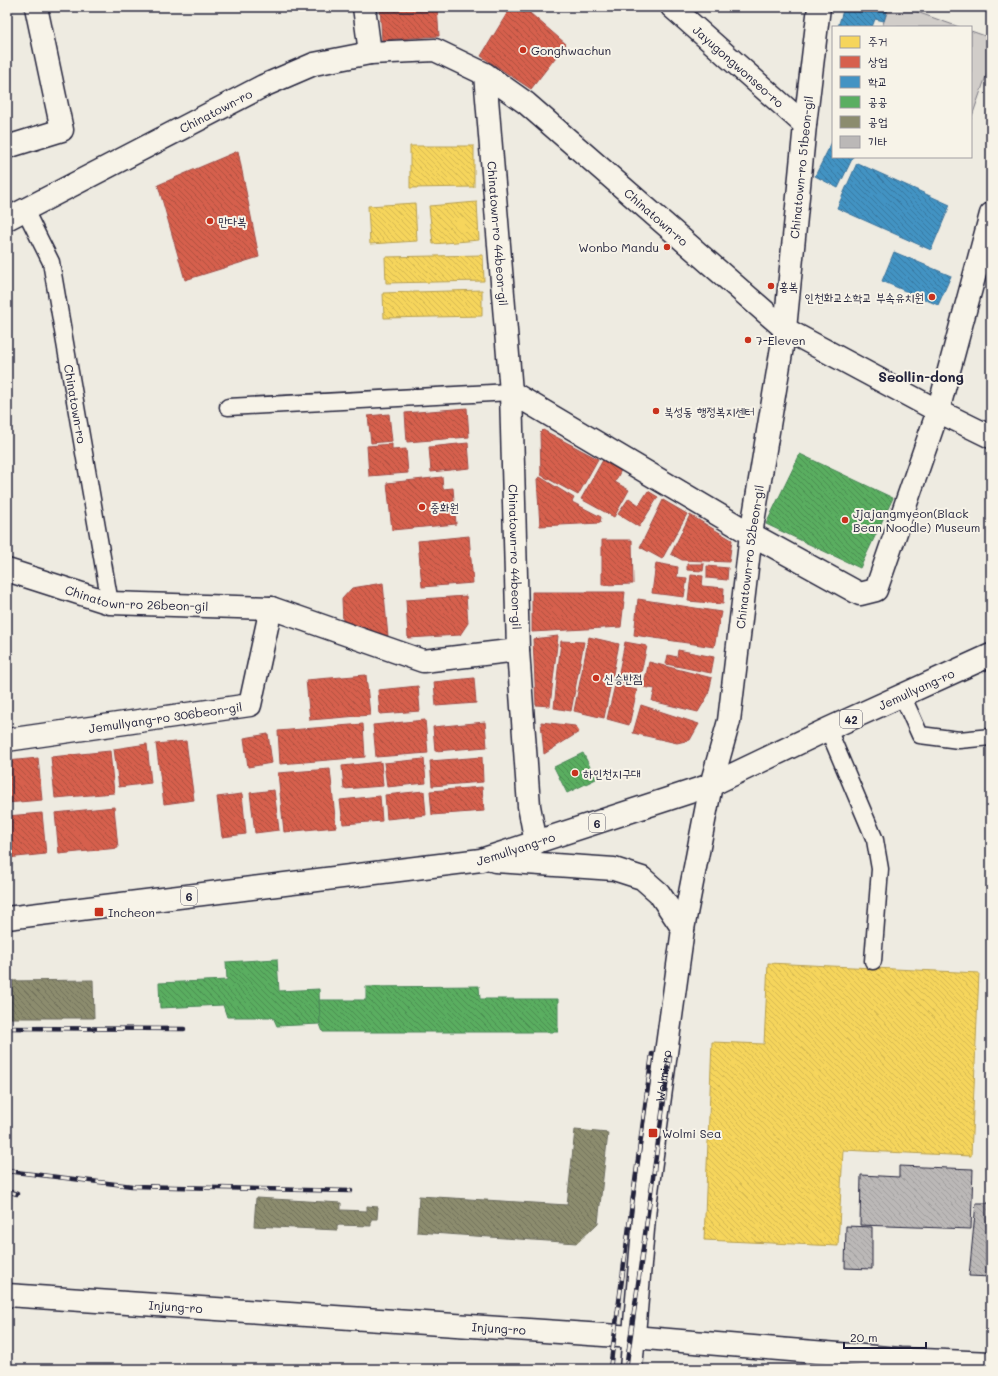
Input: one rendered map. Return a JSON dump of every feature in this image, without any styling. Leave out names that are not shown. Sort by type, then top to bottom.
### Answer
[{"type":"street","points":[[7,147],[62,130],[36,7]]},
{"type":"street","points":[[364,7],[370,53]]},
{"type":"street","name":"Jayugongwonseo-ro","points":[[672,7],[805,125]]},
{"type":"street","name":"Chinatown-ro 51beon-gil","points":[[785,329],[805,125],[819,7]]},
{"type":"street","name":"Chinatown-ro","points":[[16,215],[264,86],[314,64],[370,53],[435,50],[485,74],[526,103],[785,329],[938,411],[991,437]]},
{"type":"street","name":"Chinatown-ro 44beon-gil","points":[[485,74],[511,392],[518,650],[529,806],[536,843]]},
{"type":"street","points":[[511,392],[751,534],[860,594],[876,590],[938,411],[991,214]]},
{"type":"street","name":"Chinatown-ro 52beon-gil","points":[[711,785],[729,721],[751,534],[785,329]]},
{"type":"street","name":"Chinatown-ro 26beon-gil","points":[[7,570],[110,603],[270,608]]},
{"type":"street","points":[[270,608],[423,661],[518,650]]},
{"type":"street","name":"Jemullyang-ro 306beon-gil","points":[[7,740],[250,705],[270,608]]},
{"type":"street","name":"Jemullyang-ro","points":[[7,918],[482,860],[711,785],[991,655]]},
{"type":"street","name":"Wolmi-ro","points":[[631,1369],[645,1206],[683,929],[711,785]]},
{"type":"street","points":[[482,860],[614,870],[642,878],[659,893],[683,929]]},
{"type":"street","name":"Injung-ro","points":[[7,1296],[633,1337],[891,1364],[991,1363]]},
{"type":"lane","name":"Chinatown-ro","points":[[16,215],[51,262],[110,603]]},
{"type":"lane","points":[[228,407],[511,392]]},
{"type":"lane","points":[[902,695],[920,735],[959,740],[991,737]]},
{"type":"lane","points":[[828,730],[875,840],[880,869],[873,961]]},
{"type":"shaded area","points":[[889,7],[903,7],[956,26],[882,26]]},
{"type":"shaded area","points":[[972,31],[991,38],[991,62],[972,116]]},
{"type":"building: 주거","points":[[410,146],[474,146],[474,187],[410,188]]},
{"type":"building: 주거","points":[[477,202],[479,240],[433,244],[429,206]]},
{"type":"building: 주거","points":[[415,203],[417,241],[370,244],[368,206]]},
{"type":"building: 주거","points":[[483,255],[484,281],[386,283],[385,257]]},
{"type":"building: 주거","points":[[482,290],[482,316],[384,318],[383,293]]},
{"type":"building: 주거","points":[[768,963],[979,973],[971,1156],[843,1150],[838,1246],[704,1240],[712,1042],[764,1044]]},
{"type":"building: 상업","points":[[380,7],[437,7],[439,36],[382,40]]},
{"type":"building: 상업","name":"Gonghwachun","points":[[511,7],[523,7],[566,44],[531,89],[481,56]]},
{"type":"building: 상업","name":"만다복","points":[[238,151],[259,257],[185,280],[158,185]]},
{"type":"building: 상업","points":[[467,408],[469,437],[407,442],[405,413]]},
{"type":"building: 상업","points":[[389,414],[392,441],[371,443],[368,416]]},
{"type":"building: 상업","points":[[543,430],[598,459],[578,495],[541,475],[540,433]]},
{"type":"building: 상업","points":[[468,443],[470,468],[431,472],[429,447]]},
{"type":"building: 상업","points":[[392,444],[392,450],[406,449],[408,473],[369,476],[367,446]]},
{"type":"building: 상업","points":[[603,460],[621,470],[615,482],[629,490],[614,517],[581,499]]},
{"type":"building: 상업","name":"중화원","points":[[442,477],[443,489],[453,488],[456,524],[392,530],[387,483]]},
{"type":"building: 상업","points":[[540,477],[574,498],[572,502],[601,517],[600,523],[540,526],[537,479]]},
{"type":"building: 상업","points":[[648,491],[658,497],[639,527],[618,514],[629,498],[639,505]]},
{"type":"building: 상업","points":[[663,500],[687,514],[662,559],[640,547]]},
{"type":"building: 상업","points":[[690,515],[732,540],[729,562],[682,560],[671,554]]},
{"type":"building: 상업","points":[[469,536],[473,583],[422,587],[418,541]]},
{"type":"building: 상업","points":[[602,540],[632,540],[633,584],[602,585]]},
{"type":"building: 상업","points":[[656,563],[678,567],[677,577],[687,578],[684,597],[652,593]]},
{"type":"building: 상업","points":[[687,564],[704,564],[703,571],[687,570]]},
{"type":"building: 상업","points":[[707,566],[728,568],[727,580],[707,578]]},
{"type":"building: 상업","points":[[691,575],[703,576],[702,586],[724,588],[723,604],[688,601]]},
{"type":"building: 상업","points":[[383,583],[388,637],[343,623],[342,599],[352,588]]},
{"type":"building: 상업","points":[[532,592],[625,592],[621,627],[532,632]]},
{"type":"building: 상업","points":[[466,596],[468,623],[460,635],[408,638],[406,600]]},
{"type":"building: 상업","points":[[638,599],[721,612],[714,647],[634,635]]},
{"type":"building: 상업","points":[[558,636],[550,706],[536,705],[533,639]]},
{"type":"building: 상업","name":"신승반점","points":[[589,637],[619,644],[604,718],[574,711]]},
{"type":"building: 상업","points":[[561,641],[584,642],[571,711],[554,708]]},
{"type":"building: 상업","points":[[625,642],[647,646],[638,686],[617,682]]},
{"type":"building: 상업","points":[[678,650],[714,657],[711,673],[666,664],[668,655],[677,657]]},
{"type":"building: 상업","points":[[649,662],[712,678],[708,695],[698,712],[652,701],[655,689],[643,687]]},
{"type":"building: 상업","points":[[366,675],[370,715],[310,720],[306,680]]},
{"type":"building: 상업","points":[[474,678],[476,703],[436,706],[434,682]]},
{"type":"building: 상업","points":[[615,685],[637,690],[629,725],[607,719]]},
{"type":"building: 상업","points":[[418,686],[420,711],[380,714],[378,690]]},
{"type":"building: 상업","points":[[641,705],[699,724],[690,740],[677,743],[633,733]]},
{"type":"building: 상업","points":[[425,720],[428,753],[376,757],[373,725]]},
{"type":"building: 상업","points":[[485,722],[487,747],[435,751],[433,727]]},
{"type":"building: 상업","points":[[541,722],[575,726],[579,732],[544,754]]},
{"type":"building: 상업","points":[[363,724],[365,757],[280,764],[278,731]]},
{"type":"building: 상업","points":[[268,734],[272,763],[248,767],[244,738]]},
{"type":"building: 상업","points":[[186,741],[194,800],[164,804],[156,744]]},
{"type":"building: 상업","points":[[147,744],[151,783],[119,787],[114,749]]},
{"type":"building: 상업","points":[[110,751],[114,793],[55,798],[51,757]]},
{"type":"building: 상업","points":[[482,757],[483,782],[432,786],[430,761]]},
{"type":"building: 상업","points":[[38,758],[42,800],[7,803],[7,761]]},
{"type":"building: 상업","points":[[424,759],[426,783],[387,787],[384,763]]},
{"type":"building: 상업","points":[[381,762],[383,786],[344,789],[342,766]]},
{"type":"building: 상업","points":[[330,769],[336,827],[284,832],[278,773]]},
{"type":"building: 상업","points":[[482,787],[484,811],[432,815],[430,791]]},
{"type":"building: 상업","points":[[274,790],[279,830],[255,833],[250,793]]},
{"type":"building: 상업","points":[[424,791],[426,815],[387,819],[385,795]]},
{"type":"building: 상업","points":[[242,794],[246,834],[222,837],[217,797]]},
{"type":"building: 상업","points":[[380,796],[382,821],[343,824],[340,800]]},
{"type":"building: 상업","points":[[114,807],[118,848],[59,854],[55,813]]},
{"type":"building: 상업","points":[[42,813],[46,854],[7,858],[7,816]]},
{"type":"building: 학교","points":[[844,7],[888,7],[884,21],[875,19],[872,26],[838,26]]},
{"type":"building: 학교","points":[[832,142],[832,158],[853,158],[838,188],[815,176]]},
{"type":"building: 학교","points":[[857,163],[950,205],[931,250],[837,208]]},
{"type":"building: 학교","points":[[894,252],[951,276],[938,305],[882,281]]},
{"type":"building: 공공","points":[[800,454],[893,498],[860,568],[766,524]]},
{"type":"building: 공공","name":"하인천지구대","points":[[583,753],[596,779],[567,793],[554,767]]},
{"type":"building: 공공","points":[[277,959],[279,991],[319,989],[320,1024],[277,1026],[273,1017],[227,1017],[223,1005],[160,1008],[159,983],[227,980],[226,962]]},
{"type":"building: 공공","points":[[479,986],[480,999],[558,999],[558,1032],[323,1032],[320,1024],[319,1000],[366,1000],[366,987]]},
{"type":"building: 공업","points":[[93,980],[94,1018],[7,1018],[7,981]]},
{"type":"building: 공업","points":[[575,1130],[608,1133],[598,1223],[577,1243],[417,1232],[419,1196],[567,1205]]},
{"type":"building: 공업","points":[[256,1198],[341,1203],[341,1210],[367,1211],[367,1206],[378,1207],[377,1219],[371,1219],[371,1226],[337,1225],[337,1230],[254,1226]]},
{"type":"building: 기타","points":[[899,1166],[973,1169],[971,1229],[860,1225],[861,1175],[899,1177]]},
{"type":"building: 기타","points":[[976,1203],[991,1203],[991,1277],[969,1276]]},
{"type":"building: 기타","points":[[846,1226],[872,1227],[872,1269],[845,1268]]},
{"type":"railway","points":[[7,1028],[184,1029]]},
{"type":"railway","points":[[610,1369],[652,1054]]},
{"type":"railway","points":[[626,1369],[670,1057]]},
{"type":"railway","points":[[7,1171],[132,1186],[351,1191]]},
{"type":"railway","points":[[7,1191],[17,1194]]},
{"type":"place","name":"Gonghwachun","points":[[523,50]]},
{"type":"place","name":"만다복","points":[[210,221]]},
{"type":"place","name":"Wonbo Mandu","points":[[667,247]]},
{"type":"place","name":"홍복","points":[[771,286]]},
{"type":"place","name":"인천화교소학교 부속유치원","points":[[932,297]]},
{"type":"place","name":"7-Eleven","points":[[748,340]]},
{"type":"place","name":"북성동 행정복지센터","points":[[656,411]]},
{"type":"place","name":"중화원","points":[[422,507]]},
{"type":"place","name":"Jjajangmyeon(Black Bean Noodle) Museum","points":[[845,520]]},
{"type":"place","name":"신승반점","points":[[596,678]]},
{"type":"place","name":"하인천지구대","points":[[575,773]]},
{"type":"place","name":"Incheon","points":[[99,912]]},
{"type":"place","name":"Wolmi Sea","points":[[653,1133]]},
{"type":"district","name":"Seollin-dong","points":[[921,376]]}]
